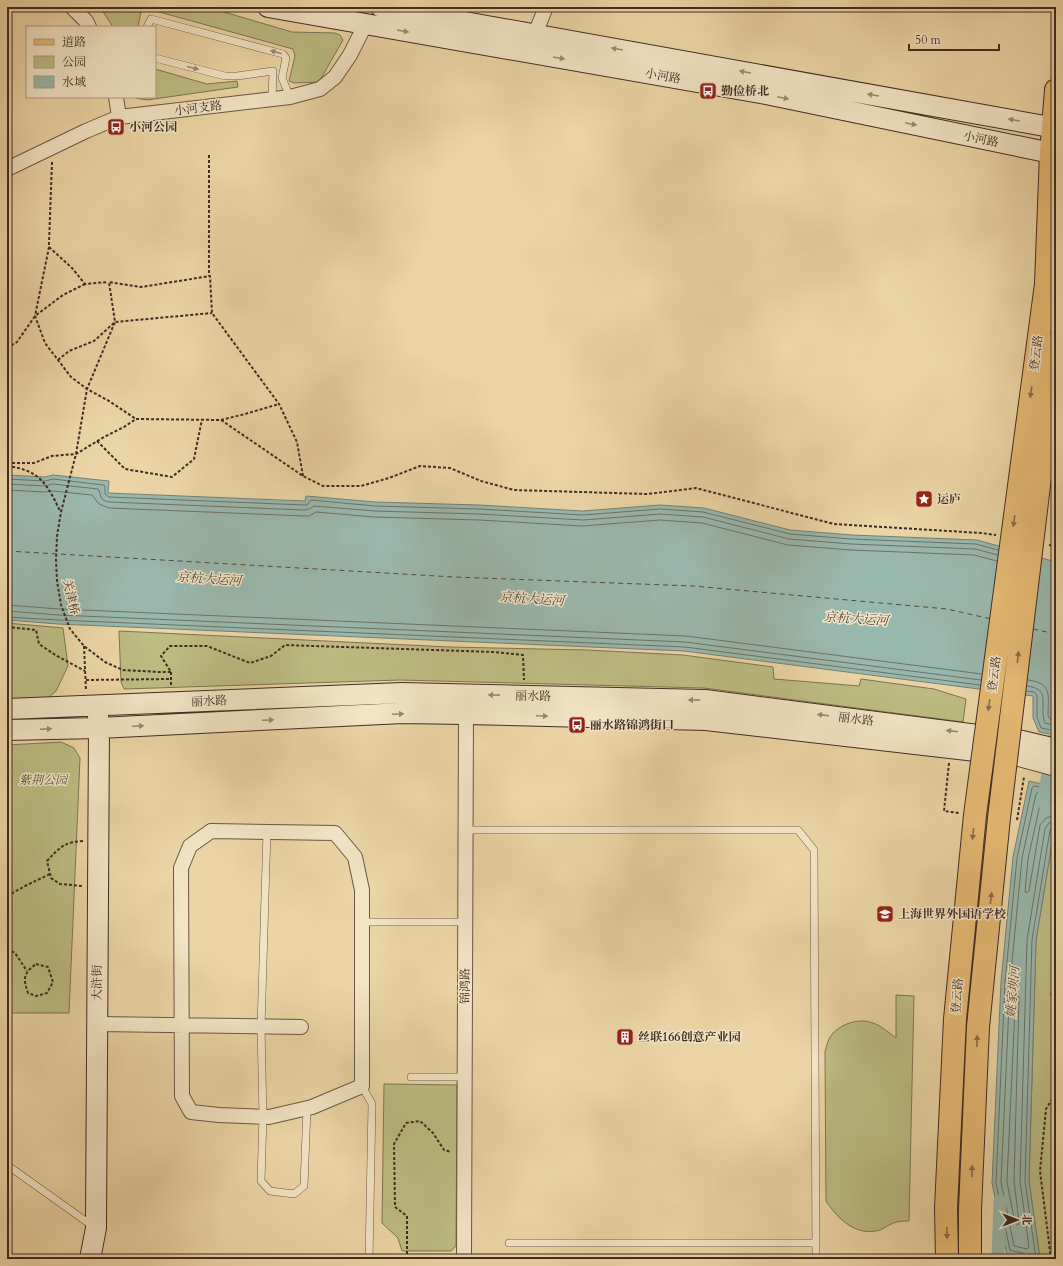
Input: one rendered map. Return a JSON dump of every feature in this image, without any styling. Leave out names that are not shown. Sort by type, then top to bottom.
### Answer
[{"type":"main road","name":"小河路","points":[[268,7],[766,94],[1053,153]]},
{"type":"main road","name":"小河路","points":[[381,7],[1054,128]]},
{"type":"main road","name":"登云路","points":[[947,1259],[946,1208],[955,1019],[975,815],[1046,284],[1056,90]]},
{"type":"main road","name":"登云路","points":[[970,1259],[970,1210],[980,1012],[999,818],[1056,344]]},
{"type":"main road","name":"丽水路","points":[[7,709],[92,701],[402,693],[705,700],[1018,748],[1056,766]]},
{"type":"main road","name":"大浒街","points":[[90,1259],[96,1228],[99,728],[92,701]]},
{"type":"main road","name":"丽水路","points":[[7,730],[99,728],[395,714],[466,714],[706,720],[1018,748],[1056,749]]},
{"type":"street","points":[[72,7],[89,26]]},
{"type":"street","points":[[531,54],[535,34],[546,7]]},
{"type":"street","name":"小河支路","points":[[7,169],[53,146],[119,118],[290,97],[320,89],[335,77],[350,55],[365,25]]},
{"type":"street","points":[[116,98],[119,118]]},
{"type":"street","name":"锦鸿路","points":[[464,1259],[466,714]]},
{"type":"street","points":[[211,831],[267,832],[335,832],[355,857],[362,890],[362,1086],[312,1107],[269,1117],[219,1115],[191,1112],[182,1096],[181,868],[190,846],[211,831]]},
{"type":"street","points":[[97,1024],[301,1027]]},
{"type":"lane","points":[[148,26],[152,19],[283,54],[286,58],[282,78],[290,97]]},
{"type":"lane","points":[[156,58],[225,76],[237,76],[273,71],[284,67]]},
{"type":"lane","points":[[272,99],[273,71]]},
{"type":"lane","points":[[466,830],[798,830],[814,850],[816,1259]]},
{"type":"lane","points":[[267,832],[261,1027],[263,1116],[261,1181],[270,1191],[294,1194],[304,1186],[307,1108]]},
{"type":"lane","points":[[362,922],[465,922]]},
{"type":"lane","points":[[411,1077],[464,1077]]},
{"type":"lane","points":[[362,1086],[372,1104],[369,1259]]},
{"type":"lane","points":[[7,1165],[96,1228]]},
{"type":"lane","points":[[509,1243],[815,1243]]},
{"type":"path","points":[[53,146],[49,247],[35,316],[45,343],[71,377],[87,389],[109,401],[136,419],[221,420],[279,404]]},
{"type":"path","points":[[209,155],[210,276],[212,313],[279,404],[298,442],[303,476]]},
{"type":"path","points":[[49,247],[72,268],[85,284]]},
{"type":"path","points":[[7,348],[17,342],[35,316],[63,295],[85,284],[109,282],[141,287],[210,276]]},
{"type":"path","points":[[109,282],[115,322]]},
{"type":"path","points":[[58,360],[69,351],[94,341],[115,322],[212,313]]},
{"type":"path","name":"关津桥","points":[[115,322],[87,389],[76,454],[61,512],[57,536],[57,581],[61,605],[70,629],[84,646],[105,662],[123,670],[170,672]]},
{"type":"path","points":[[7,464],[34,463],[52,456],[76,454],[136,419]]},
{"type":"path","points":[[97,441],[125,469],[172,477],[194,459],[202,419]]},
{"type":"path","points":[[221,420],[303,476],[322,486],[361,486],[389,478],[420,466],[450,468],[481,481],[514,490],[648,494],[696,488],[834,524],[981,533],[996,536]]},
{"type":"path","points":[[7,464],[29,471],[39,477],[46,485],[61,512]]},
{"type":"path","points":[[1048,545],[1056,546]]},
{"type":"path","points":[[7,627],[36,630],[39,644],[57,656],[85,671]]},
{"type":"path","points":[[172,693],[170,672],[161,656],[170,646],[207,646],[250,663],[271,656],[285,645],[493,652],[523,655],[524,681]]},
{"type":"path","points":[[84,646],[86,680],[92,701]]},
{"type":"path","points":[[86,680],[171,679]]},
{"type":"path","points":[[949,762],[944,811],[975,815]]},
{"type":"path","points":[[98,840],[72,841],[59,848],[47,861],[51,878],[60,884],[98,887]]},
{"type":"path","points":[[7,896],[50,874]]},
{"type":"path","points":[[7,949],[14,953],[27,971]]},
{"type":"path","points":[[1056,953],[1051,997],[1056,1007]]},
{"type":"path","points":[[36,964],[48,967],[53,982],[47,993],[36,996],[28,993],[24,981],[27,971],[36,964]]},
{"type":"path","points":[[1051,1259],[1040,1171],[1046,1109],[1056,1093]]},
{"type":"path","points":[[407,1259],[407,1216],[394,1208],[394,1144],[406,1123],[420,1121],[433,1133],[444,1150],[464,1155]]},
{"type":"green space","points":[[100,7],[207,7],[292,32],[335,33],[340,35],[343,40],[319,82],[294,83],[289,81],[295,56],[293,49],[145,8],[141,11],[138,26],[112,26]]},
{"type":"green space","points":[[156,69],[207,84],[237,81],[238,87],[147,100],[136,98],[156,98]]},
{"type":"green space","points":[[7,623],[63,628],[68,666],[56,691],[44,701],[7,703]]},
{"type":"green space","points":[[119,631],[449,647],[587,650],[683,655],[773,667],[774,679],[859,686],[861,679],[934,689],[966,699],[963,722],[704,688],[400,680],[124,689],[121,682]]},
{"type":"green space","name":"紫荆公园","points":[[61,742],[74,748],[80,758],[69,1013],[7,1013],[7,745]]},
{"type":"green space","points":[[1056,819],[1056,1259],[1040,1259],[1029,1181],[1036,940]]},
{"type":"green space","points":[[896,995],[914,996],[909,1221],[890,1224],[880,1230],[871,1232],[856,1229],[848,1225],[836,1214],[826,1201],[825,1052],[832,1034],[842,1026],[854,1022],[867,1021],[876,1024],[896,1038]]},
{"type":"green space","points":[[384,1084],[457,1085],[456,1246],[451,1251],[402,1251],[398,1238],[382,1223]]},
{"type":"water","name":"京杭大运河","points":[[7,475],[45,477],[53,475],[109,481],[108,493],[305,501],[306,496],[375,502],[479,505],[583,511],[660,505],[704,508],[790,530],[852,535],[977,540],[1056,562],[1056,735],[1039,732],[1033,718],[1033,696],[684,651],[58,624],[7,620]]},
{"type":"water","points":[[1029,781],[1056,787],[1056,819],[1036,940],[1029,1181],[1040,1259],[1007,1255],[992,1183],[1001,982],[1013,857]]},
{"type":"waterway","name":"姚家坝河","points":[[1043,802],[1056,729]]},
{"type":"waterway","name":"姚家坝河","points":[[998,1259],[1000,1201]]},
{"type":"ferry route","points":[[7,551],[454,577],[693,586],[947,609],[991,619]]},
{"type":"ferry route","points":[[1033,629],[1056,634]]},
{"type":"place","name":"勤俭桥北","points":[[708,91]]},
{"type":"place","name":"小河公园","points":[[116,127]]},
{"type":"place","name":"运庐","points":[[924,499]]},
{"type":"place","name":"丽水路锦鸿街口","points":[[577,725]]},
{"type":"place","name":"上海世界外国语学校","points":[[885,914]]},
{"type":"place","name":"丝联166创意产业园","points":[[625,1037]]}]
